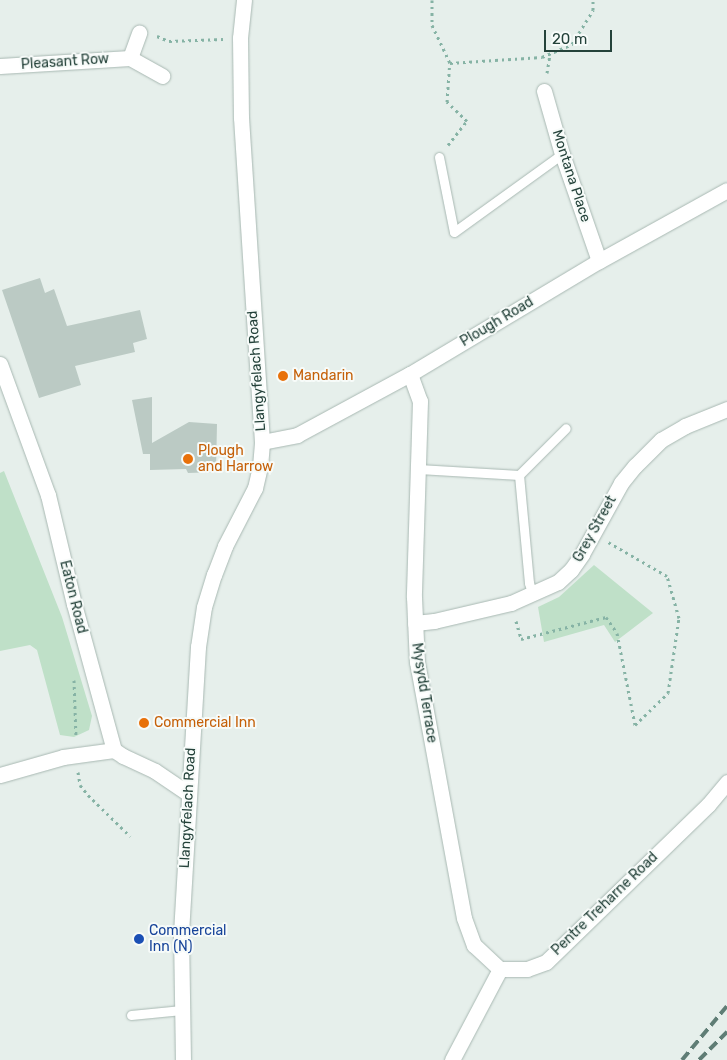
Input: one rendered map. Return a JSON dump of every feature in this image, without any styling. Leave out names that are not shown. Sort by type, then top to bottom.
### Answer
[{"type":"street","name":"Llangyfelach Road","points":[[183,1060],[181,933],[198,647],[204,607],[225,546],[255,488],[260,466],[262,442],[242,127],[240,38],[244,0]]},
{"type":"street","name":"Pleasant Row","points":[[130,58],[139,33]]},
{"type":"street","name":"Pleasant Row","points":[[0,66],[130,58],[162,76]]},
{"type":"street","name":"Montana Place","points":[[544,91],[562,154],[599,261]]},
{"type":"street","name":"Plough Road","points":[[262,442],[298,435],[410,374],[599,261],[727,190]]},
{"type":"street","name":"Eaton Road","points":[[0,364],[48,495],[114,750]]},
{"type":"street","name":"Mysydd Terrace","points":[[410,374],[420,401],[415,623],[417,662],[464,918],[474,945],[500,969]]},
{"type":"street","name":"Grey Street","points":[[415,623],[434,621],[511,603],[533,595],[558,582],[572,570],[621,483],[661,440],[685,426],[727,409]]},
{"type":"street","points":[[0,775],[27,766],[76,755],[114,750],[155,771],[189,794]]},
{"type":"street","name":"Pentre Treharne Road","points":[[500,969],[527,969],[546,962],[708,805],[727,782]]},
{"type":"street","points":[[452,1060],[500,969]]},
{"type":"lane","points":[[439,157],[454,232],[562,154]]},
{"type":"lane","points":[[419,469],[519,475],[566,428]]},
{"type":"lane","points":[[519,475],[529,583],[533,595]]},
{"type":"lane","points":[[131,1014],[182,1010]]},
{"type":"path","points":[[432,0],[432,26],[450,63],[447,102],[466,121],[439,157]]},
{"type":"path","points":[[450,63],[542,57],[550,54],[572,44],[593,10],[593,0]]},
{"type":"path","points":[[139,33],[139,30],[169,41],[240,38]]},
{"type":"path","points":[[511,603],[521,640],[606,617],[617,633],[635,725],[668,693],[679,618],[667,576],[592,533]]},
{"type":"path","points":[[90,663],[84,665],[74,676],[76,755],[80,785],[88,796],[130,836]]},
{"type":"green space","points":[[4,471],[62,617],[92,716],[89,730],[74,737],[60,735],[37,650],[30,645],[0,651],[0,473]]},
{"type":"green space","points":[[594,565],[653,613],[615,642],[604,625],[544,642],[538,607],[559,597]]},
{"type":"building","points":[[40,278],[45,293],[54,289],[67,326],[140,310],[147,339],[133,343],[135,352],[75,366],[81,385],[39,398],[2,290]]},
{"type":"building","points":[[152,397],[152,443],[189,422],[217,424],[216,472],[188,473],[186,469],[150,470],[150,454],[143,454],[132,400]]},
{"type":"railway","points":[[682,1060],[727,1006]]},
{"type":"railway","points":[[699,1060],[727,1032]]},
{"type":"place","name":"Mandarin","points":[[283,376]]},
{"type":"place","name":"Plough and Harrow","points":[[188,459]]},
{"type":"place","name":"Commercial Inn","points":[[144,723]]},
{"type":"place","name":"Commercial Inn (N)","points":[[139,939]]}]
